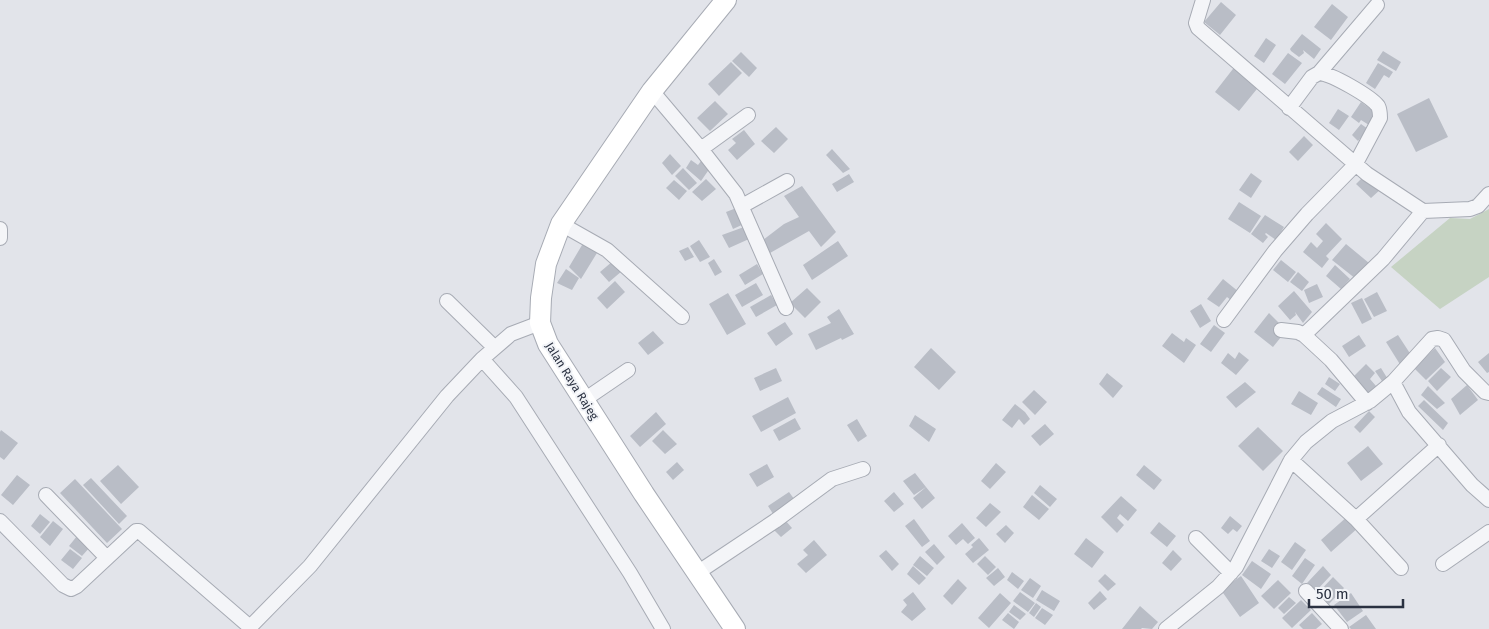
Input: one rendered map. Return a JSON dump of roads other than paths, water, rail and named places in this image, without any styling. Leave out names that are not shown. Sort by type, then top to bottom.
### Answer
[{"type":"main road","name":"Jalan Raya Rajeg","points":[[726,0],[652,91],[561,224],[546,264],[540,298],[540,323],[548,344],[735,629]]},
{"type":"street","points":[[1203,0],[1196,23],[1198,28],[1367,174],[1423,211],[1470,209],[1478,206],[1489,194]]},
{"type":"street","points":[[1289,108],[1312,77],[1319,72],[1377,4]]},
{"type":"street","points":[[1224,320],[1276,251],[1307,214],[1355,164],[1380,118],[1377,106],[1328,74],[1319,72]]},
{"type":"street","points":[[652,91],[736,194],[786,308]]},
{"type":"street","points":[[701,149],[748,115]]},
{"type":"street","points":[[742,206],[787,181]]},
{"type":"street","points":[[1304,335],[1383,258],[1423,211]]},
{"type":"street","points":[[561,224],[607,250],[682,317]]},
{"type":"street","points":[[0,229],[0,238]]},
{"type":"street","points":[[447,302],[494,348]]},
{"type":"street","points":[[0,521],[67,588],[77,586],[139,531],[250,627],[310,566],[447,396],[482,359],[511,334],[540,323]]},
{"type":"street","points":[[1281,330],[1298,332],[1304,335],[1331,360],[1367,403]]},
{"type":"street","points":[[1166,629],[1218,587],[1231,573],[1291,460],[1306,442],[1332,422],[1367,403],[1393,382],[1432,340],[1438,338],[1444,340],[1464,371],[1485,392],[1489,393]]},
{"type":"street","points":[[482,359],[516,397],[624,564],[663,629]]},
{"type":"street","points":[[584,400],[628,370]]},
{"type":"street","points":[[1393,382],[1409,412],[1472,485],[1489,500]]},
{"type":"street","points":[[1356,519],[1439,445]]},
{"type":"street","points":[[1291,460],[1356,519],[1401,568]]},
{"type":"street","points":[[697,573],[775,521],[832,479],[863,469]]},
{"type":"street","points":[[46,495],[107,558]]},
{"type":"street","points":[[1443,564],[1489,532]]},
{"type":"street","points":[[1196,538],[1231,573]]},
{"type":"street","points":[[1306,590],[1341,629]]}]
